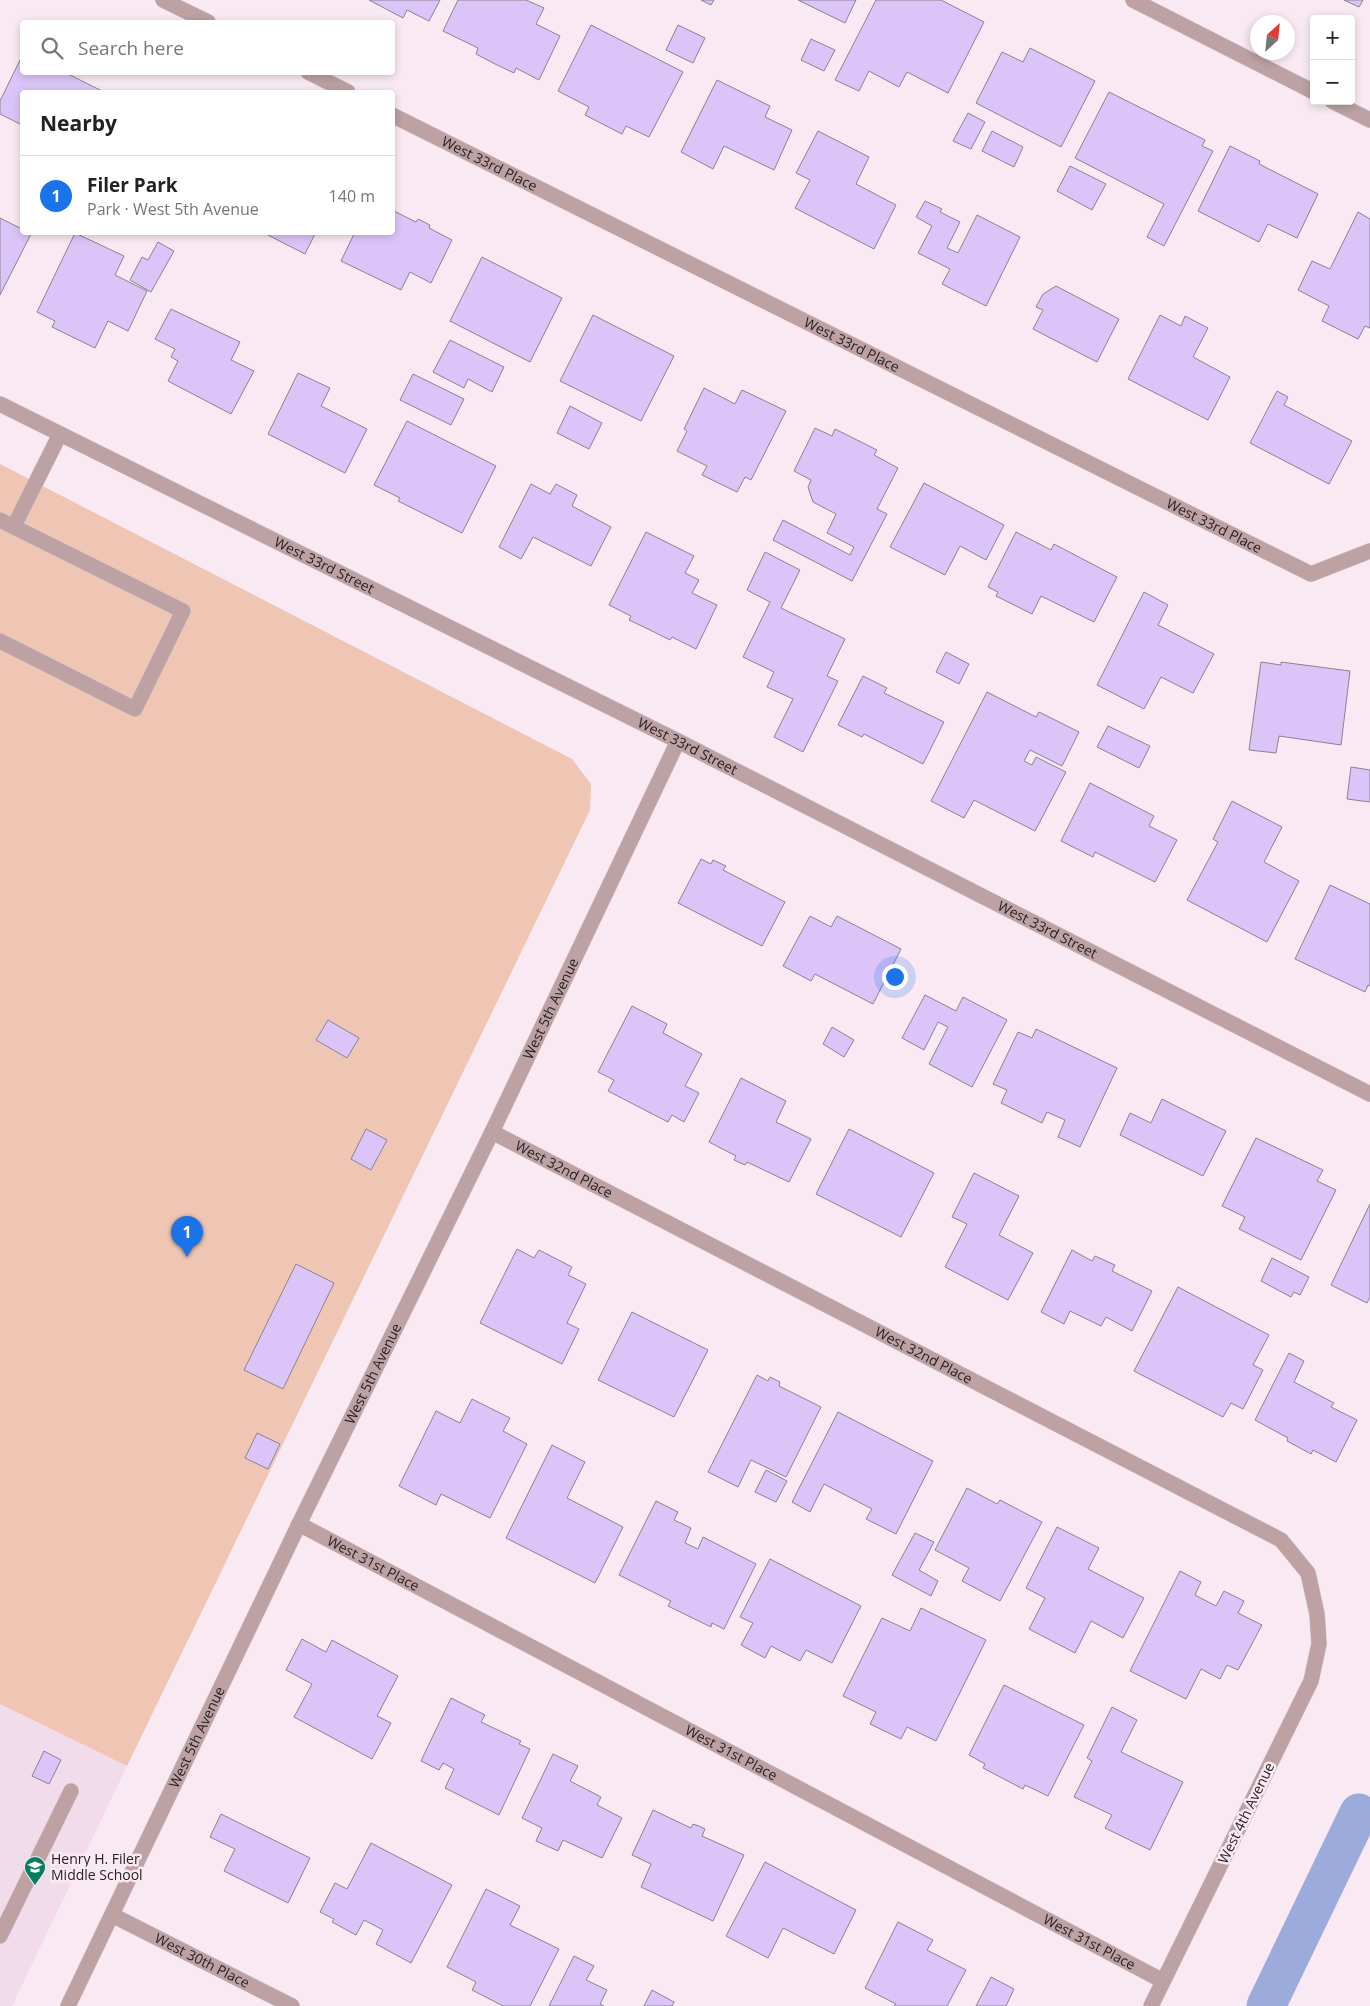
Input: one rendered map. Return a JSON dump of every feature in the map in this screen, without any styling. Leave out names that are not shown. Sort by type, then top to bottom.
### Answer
[{"type":"street","points":[[163,0],[204,20]]},
{"type":"street","points":[[1134,0],[1310,90]]},
{"type":"street","points":[[314,75],[344,90]]},
{"type":"street","points":[[1340,105],[1370,120]]},
{"type":"street","name":"West 33rd Place","points":[[395,116],[1311,574],[1370,551]]},
{"type":"street","name":"West 33rd Street","points":[[0,404],[678,741],[1370,1094]]},
{"type":"street","points":[[14,526],[60,434]]},
{"type":"street","points":[[0,520],[183,611],[135,709],[0,642]]},
{"type":"street","name":"West 5th Avenue","points":[[68,2006],[300,1524],[492,1132],[678,741]]},
{"type":"street","name":"West 32nd Place","points":[[492,1132],[1281,1540],[1308,1573],[1317,1614]]},
{"type":"street","name":"West 31st Place","points":[[300,1524],[1163,1981]]},
{"type":"street","name":"West 4th Avenue","points":[[1151,2006],[1311,1681],[1319,1644],[1317,1614]]},
{"type":"street","points":[[0,1936],[71,1791]]},
{"type":"street","name":"West 30th Place","points":[[112,1915],[292,2006]]},
{"type":"shaded area","points":[[0,464],[572,759],[591,784],[590,810],[127,1766],[0,1704]]},
{"type":"shaded area","name":"Henry H. Filer Middle School","points":[[0,1704],[127,1766],[12,2006],[0,2006]]},
{"type":"building","points":[[369,0],[440,0],[429,21],[407,10],[403,18]]},
{"type":"building","points":[[458,0],[526,0],[544,8],[536,24],[560,36],[539,80],[516,68],[514,73],[495,64],[476,54],[478,48],[443,31]]},
{"type":"building","points":[[701,0],[714,0],[711,5]]},
{"type":"building","points":[[798,0],[856,0],[845,23]]},
{"type":"building","points":[[876,0],[941,0],[984,22],[948,93],[907,72],[899,87],[869,71],[859,91],[835,80]]},
{"type":"building","points":[[1344,0],[1363,0],[1359,7]]},
{"type":"building","points":[[591,25],[683,72],[649,137],[626,126],[622,134],[585,115],[589,107],[558,91]]},
{"type":"building","points":[[678,25],[705,38],[693,63],[666,50]]},
{"type":"building","points":[[811,39],[835,50],[824,71],[801,60]]},
{"type":"building","points":[[1030,48],[1095,81],[1061,147],[976,103],[1002,52],[1023,62]]},
{"type":"building","points":[[20,60],[20,75],[70,75],[100,90],[20,90],[20,124],[0,114],[0,101]]},
{"type":"building","points":[[717,80],[770,106],[765,117],[792,130],[774,170],[724,146],[713,169],[681,152]]},
{"type":"building","points":[[1109,92],[1205,140],[1202,146],[1213,151],[1164,246],[1147,237],[1164,204],[1075,158]]},
{"type":"building","points":[[968,113],[985,122],[971,149],[953,141]]},
{"type":"building","points":[[818,131],[869,157],[856,184],[896,205],[874,249],[795,208],[810,180],[796,173]]},
{"type":"building","points":[[992,131],[1023,147],[1014,167],[982,151]]},
{"type":"building","points":[[1230,146],[1260,161],[1259,164],[1318,194],[1297,238],[1268,224],[1259,242],[1198,211]]},
{"type":"building","points":[[1070,166],[1106,184],[1092,210],[1057,191]]},
{"type":"building","points":[[925,201],[942,209],[940,212],[960,222],[947,248],[958,253],[977,215],[1020,237],[986,306],[942,284],[950,269],[918,253],[932,226],[916,217]]},
{"type":"building","points":[[395,212],[416,222],[418,219],[430,225],[429,228],[452,240],[431,283],[410,272],[401,290],[341,261],[354,235],[395,235]]},
{"type":"building","points":[[1358,212],[1370,219],[1370,328],[1365,326],[1358,339],[1322,321],[1329,306],[1298,290],[1312,261],[1330,269]]},
{"type":"building","points":[[0,218],[20,228],[20,235],[30,235],[0,295]]},
{"type":"building","points":[[74,235],[79,235],[124,256],[115,275],[147,291],[128,331],[108,321],[95,348],[52,327],[55,321],[37,312]]},
{"type":"building","points":[[268,235],[314,235],[305,254]]},
{"type":"building","points":[[158,242],[174,251],[151,292],[130,280],[142,257],[148,260]]},
{"type":"building","points":[[482,257],[562,298],[530,362],[450,321]]},
{"type":"building","points":[[1056,286],[1119,319],[1097,362],[1033,329],[1043,310],[1036,307],[1043,294]]},
{"type":"building","points":[[171,309],[240,342],[231,360],[254,371],[231,414],[168,381],[178,361],[171,357],[175,349],[155,339]]},
{"type":"building","points":[[593,315],[674,356],[641,421],[560,381]]},
{"type":"building","points":[[1160,315],[1181,326],[1185,316],[1208,328],[1193,357],[1230,377],[1208,420],[1128,379]]},
{"type":"building","points":[[450,340],[504,367],[492,392],[468,379],[464,388],[433,372]]},
{"type":"building","points":[[298,373],[330,388],[321,406],[367,429],[345,473],[268,434]]},
{"type":"building","points":[[413,374],[464,399],[451,425],[400,400]]},
{"type":"building","points":[[704,388],[735,404],[742,390],[786,411],[751,480],[745,477],[737,492],[702,475],[707,466],[677,451],[687,431],[684,429]]},
{"type":"building","points":[[1277,391],[1288,397],[1284,405],[1352,441],[1329,484],[1250,443]]},
{"type":"building","points":[[570,406],[602,423],[589,449],[557,433]]},
{"type":"building","points":[[407,421],[496,466],[462,533],[398,501],[400,498],[374,485]]},
{"type":"building","points":[[815,428],[832,436],[835,429],[877,450],[874,455],[898,468],[877,509],[887,514],[852,581],[773,540],[783,520],[850,555],[854,547],[827,533],[836,514],[813,502],[808,487],[811,480],[794,471]]},
{"type":"building","points":[[924,483],[1004,525],[986,560],[960,546],[945,575],[890,547]]},
{"type":"building","points":[[531,484],[550,494],[556,484],[577,495],[572,506],[611,527],[591,566],[533,537],[521,559],[499,547]]},
{"type":"building","points":[[646,532],[694,556],[685,573],[699,580],[692,593],[717,605],[696,649],[672,637],[670,640],[629,620],[631,616],[609,605]]},
{"type":"building","points":[[1016,532],[1051,550],[1054,544],[1117,577],[1094,622],[1041,596],[1032,614],[996,596],[998,592],[988,587]]},
{"type":"building","points":[[765,552],[800,570],[781,608],[845,639],[827,676],[838,681],[803,752],[774,737],[793,699],[767,687],[774,672],[743,657],[770,602],[747,590]]},
{"type":"building","points":[[1144,592],[1168,605],[1158,625],[1214,654],[1193,693],[1161,677],[1144,709],[1097,685]]},
{"type":"building","points":[[946,652],[969,664],[959,684],[936,672]]},
{"type":"building","points":[[1261,662],[1281,665],[1281,662],[1350,671],[1341,745],[1279,736],[1276,753],[1249,750]]},
{"type":"building","points":[[863,676],[887,688],[884,693],[944,722],[923,764],[864,734],[862,737],[838,725]]},
{"type":"building","points":[[987,692],[1036,717],[1039,712],[1079,732],[1062,766],[1030,750],[1024,761],[1032,765],[1036,757],[1066,772],[1035,831],[974,800],[964,818],[931,801]]},
{"type":"building","points":[[1108,726],[1150,746],[1139,768],[1097,747]]},
{"type":"building","points":[[1351,767],[1370,770],[1370,802],[1347,799]]},
{"type":"building","points":[[1090,783],[1154,816],[1149,826],[1177,840],[1155,882],[1095,852],[1093,857],[1061,841]]},
{"type":"building","points":[[1232,801],[1282,827],[1264,862],[1299,881],[1267,942],[1187,900],[1218,842],[1213,839]]},
{"type":"building","points":[[701,859],[711,864],[713,860],[726,866],[723,870],[785,902],[762,946],[678,903]]},
{"type":"building","points":[[1330,885],[1370,904],[1370,986],[1368,985],[1365,992],[1295,959]]},
{"type":"building","points":[[810,916],[831,927],[837,916],[901,949],[873,1004],[815,974],[811,981],[783,966]]},
{"type":"building","points":[[925,995],[956,1011],[963,997],[1007,1020],[972,1087],[929,1064],[948,1027],[938,1022],[924,1050],[902,1038]]},
{"type":"building","points":[[632,1006],[667,1024],[663,1033],[702,1054],[685,1086],[699,1093],[684,1122],[672,1115],[668,1122],[608,1091],[614,1080],[598,1072]]},
{"type":"building","points":[[328,1020],[359,1038],[347,1058],[316,1040]]},
{"type":"building","points":[[832,1027],[854,1040],[844,1057],[823,1044]]},
{"type":"building","points":[[1036,1029],[1117,1068],[1080,1147],[1058,1137],[1065,1120],[1047,1112],[1042,1123],[1001,1103],[1007,1090],[993,1084],[1018,1032],[1032,1038]]},
{"type":"building","points":[[741,1078],[786,1101],[776,1122],[811,1139],[789,1182],[747,1162],[745,1165],[734,1160],[736,1156],[709,1142]]},
{"type":"building","points":[[1162,1099],[1226,1131],[1203,1176],[1120,1135],[1130,1113],[1151,1123]]},
{"type":"building","points":[[366,1129],[387,1140],[371,1170],[351,1159]]},
{"type":"building","points":[[849,1129],[934,1173],[901,1237],[816,1194]]},
{"type":"building","points":[[1256,1138],[1323,1170],[1317,1181],[1336,1190],[1301,1260],[1239,1229],[1245,1217],[1222,1206]]},
{"type":"building","points":[[974,1173],[1019,1196],[999,1235],[1033,1253],[1008,1300],[945,1267],[967,1224],[952,1217]]},
{"type":"building","points":[[1370,1204],[1370,1297],[1367,1303],[1331,1285]]},
{"type":"building","points":[[517,1249],[534,1258],[539,1250],[572,1267],[568,1275],[586,1284],[567,1323],[579,1329],[562,1364],[480,1323]]},
{"type":"building","points":[[1072,1250],[1092,1261],[1095,1256],[1115,1265],[1112,1271],[1152,1291],[1132,1331],[1106,1317],[1101,1326],[1070,1311],[1064,1324],[1041,1312]]},
{"type":"building","points":[[1272,1258],[1309,1277],[1300,1295],[1294,1292],[1291,1297],[1261,1281]]},
{"type":"building","points":[[296,1264],[334,1283],[283,1389],[244,1370]]},
{"type":"building","points":[[1178,1287],[1269,1335],[1253,1365],[1263,1370],[1243,1409],[1231,1403],[1223,1417],[1134,1371]]},
{"type":"building","points":[[632,1312],[708,1350],[674,1417],[598,1380]]},
{"type":"building","points":[[1289,1353],[1304,1361],[1294,1382],[1334,1403],[1331,1407],[1357,1420],[1336,1462],[1313,1450],[1311,1454],[1287,1441],[1288,1438],[1255,1420]]},
{"type":"building","points":[[757,1375],[768,1381],[770,1377],[780,1382],[779,1386],[821,1407],[786,1477],[751,1460],[738,1487],[708,1472]]},
{"type":"building","points":[[472,1399],[510,1418],[503,1431],[527,1444],[490,1518],[441,1494],[436,1505],[399,1486],[436,1411],[460,1423]]},
{"type":"building","points":[[838,1412],[933,1461],[896,1534],[866,1519],[872,1509],[824,1484],[810,1512],[792,1502]]},
{"type":"building","points":[[257,1433],[280,1444],[268,1469],[245,1458]]},
{"type":"building","points":[[552,1445],[585,1462],[567,1498],[623,1527],[595,1583],[506,1538]]},
{"type":"building","points":[[766,1470],[787,1481],[776,1502],[755,1492]]},
{"type":"building","points":[[967,1488],[997,1504],[1000,1500],[1042,1522],[1000,1601],[962,1581],[969,1568],[935,1550]]},
{"type":"building","points":[[656,1501],[678,1512],[674,1520],[691,1528],[685,1543],[698,1549],[703,1537],[756,1564],[724,1629],[712,1623],[711,1627],[668,1606],[671,1601],[619,1575]]},
{"type":"building","points":[[1057,1527],[1099,1548],[1088,1569],[1144,1598],[1123,1638],[1091,1621],[1075,1653],[1029,1629],[1045,1598],[1026,1588]]},
{"type":"building","points":[[915,1533],[934,1542],[919,1570],[938,1581],[931,1596],[892,1575]]},
{"type":"building","points":[[770,1559],[861,1606],[832,1663],[806,1650],[800,1661],[771,1646],[765,1658],[741,1645],[753,1623],[740,1617]]},
{"type":"building","points":[[1180,1571],[1201,1582],[1195,1595],[1216,1606],[1224,1591],[1244,1601],[1238,1613],[1262,1625],[1238,1670],[1227,1665],[1220,1679],[1201,1669],[1186,1699],[1130,1671]]},
{"type":"building","points":[[921,1608],[986,1640],[936,1741],[907,1727],[901,1739],[870,1724],[876,1712],[843,1696],[882,1618],[910,1631]]},
{"type":"building","points":[[302,1639],[326,1652],[332,1640],[398,1676],[377,1716],[391,1723],[372,1759],[294,1717],[312,1684],[286,1670]]},
{"type":"building","points":[[1004,1685],[1084,1725],[1048,1796],[1025,1785],[1023,1789],[983,1768],[985,1764],[969,1755]]},
{"type":"building","points":[[451,1698],[485,1715],[481,1722],[521,1741],[519,1744],[530,1749],[499,1815],[445,1788],[454,1769],[443,1763],[439,1770],[421,1761]]},
{"type":"building","points":[[1112,1707],[1137,1720],[1121,1752],[1183,1782],[1150,1850],[1105,1828],[1112,1815],[1074,1797],[1092,1761],[1087,1758]]},
{"type":"building","points":[[44,1751],[61,1760],[49,1784],[32,1776]]},
{"type":"building","points":[[553,1754],[578,1766],[570,1781],[601,1797],[597,1805],[622,1818],[602,1858],[563,1840],[558,1851],[536,1841],[542,1828],[522,1818]]},
{"type":"building","points":[[653,1810],[691,1828],[693,1824],[699,1826],[705,1829],[702,1836],[744,1855],[713,1921],[641,1887],[651,1864],[632,1855]]},
{"type":"building","points":[[221,1814],[310,1858],[288,1903],[224,1871],[235,1849],[210,1837]]},
{"type":"building","points":[[371,1843],[452,1885],[411,1963],[376,1944],[383,1930],[364,1920],[356,1935],[332,1922],[334,1919],[320,1912],[335,1883],[347,1889]]},
{"type":"building","points":[[765,1862],[856,1910],[834,1954],[783,1928],[768,1958],[726,1936]]},
{"type":"building","points":[[486,1889],[520,1906],[510,1925],[559,1949],[530,2006],[503,2006],[472,1990],[476,1982],[447,1967]]},
{"type":"building","points":[[898,1922],[933,1940],[927,1950],[966,1970],[947,2006],[894,2006],[896,2004],[865,1988]]},
{"type":"building","points":[[574,1956],[594,1966],[586,1980],[607,1990],[600,2004],[604,2006],[549,2006]]},
{"type":"building","points":[[991,1977],[1014,1989],[1006,2006],[976,2006]]},
{"type":"building","points":[[652,1990],[674,2002],[672,2006],[644,2006]]},
{"type":"waterway","points":[[1266,2006],[1359,1813]]},
{"type":"place","name":"Filer Park","points":[[187,1257]]},
{"type":"place","name":"Henry H. Filer Middle School","points":[[35,1886]]}]
